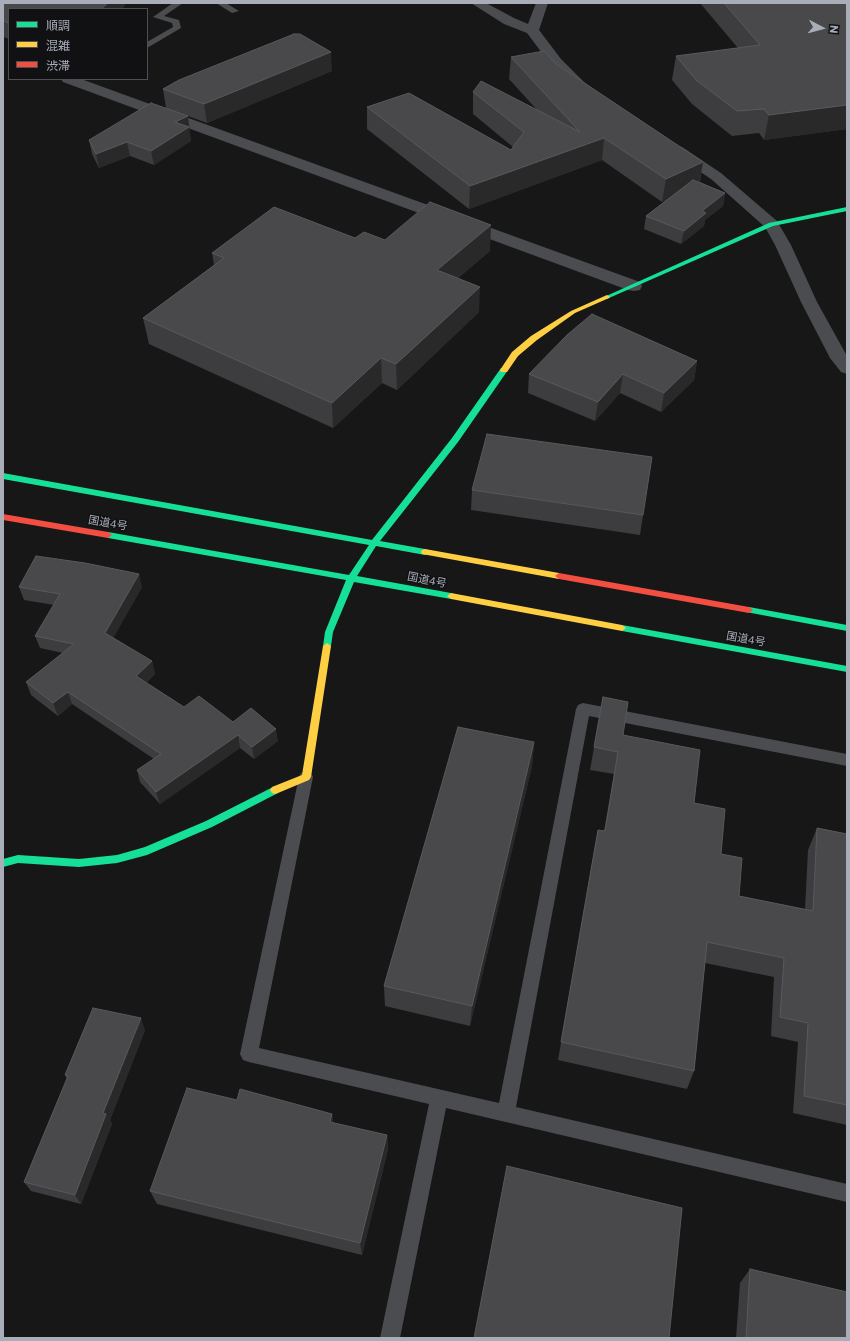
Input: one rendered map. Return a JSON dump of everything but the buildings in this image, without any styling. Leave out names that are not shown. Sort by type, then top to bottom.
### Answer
[{"type":"main road","points":[[8,858],[79,863],[116,859],[147,851],[209,824],[261,796],[306,777],[329,632],[351,578],[374,543],[455,440],[515,354],[534,338],[573,312],[771,224],[847,209]]},
{"type":"main road","points":[[3,476],[847,628]]},
{"type":"main road","name":"国道4号","points":[[3,517],[351,578],[847,670]]},
{"type":"street","points":[[477,3],[509,21],[532,30],[556,62],[585,92],[592,96]]},
{"type":"street","points":[[532,30],[542,3]]},
{"type":"street","points":[[79,81],[634,286]]},
{"type":"street","points":[[664,142],[716,176],[771,224],[783,245],[809,302],[839,358],[847,368]]},
{"type":"lane","points":[[148,45],[177,28],[176,22],[157,16],[179,3]]},
{"type":"lane","points":[[220,3],[235,10]]},
{"type":"lane","points":[[506,1114],[583,709],[847,760]]},
{"type":"lane","points":[[306,777],[249,1054],[847,1192]]},
{"type":"lane","points":[[390,1338],[439,1098]]},
{"type":"traffic: fast","points":[[607,297],[771,224],[847,209]]},
{"type":"traffic: fast","points":[[327,646],[329,632],[351,578],[374,543],[455,440],[504,370]]},
{"type":"traffic: fast","points":[[3,476],[425,552]]},
{"type":"traffic: fast","points":[[108,535],[451,596]]},
{"type":"traffic: fast","points":[[749,610],[847,628]]},
{"type":"traffic: fast","points":[[622,628],[847,669]]},
{"type":"traffic: fast","points":[[3,863],[18,859],[79,863],[117,859],[147,851],[209,824],[275,790]]},
{"type":"traffic: slow","points":[[504,370],[515,354],[534,338],[573,312],[607,297]]},
{"type":"traffic: slow","points":[[425,552],[559,576]]},
{"type":"traffic: slow","points":[[451,596],[622,628]]},
{"type":"traffic: slow","points":[[275,790],[306,777],[327,646]]},
{"type":"traffic: jam","points":[[3,517],[108,535]]},
{"type":"traffic: jam","points":[[559,576],[749,610]]}]
